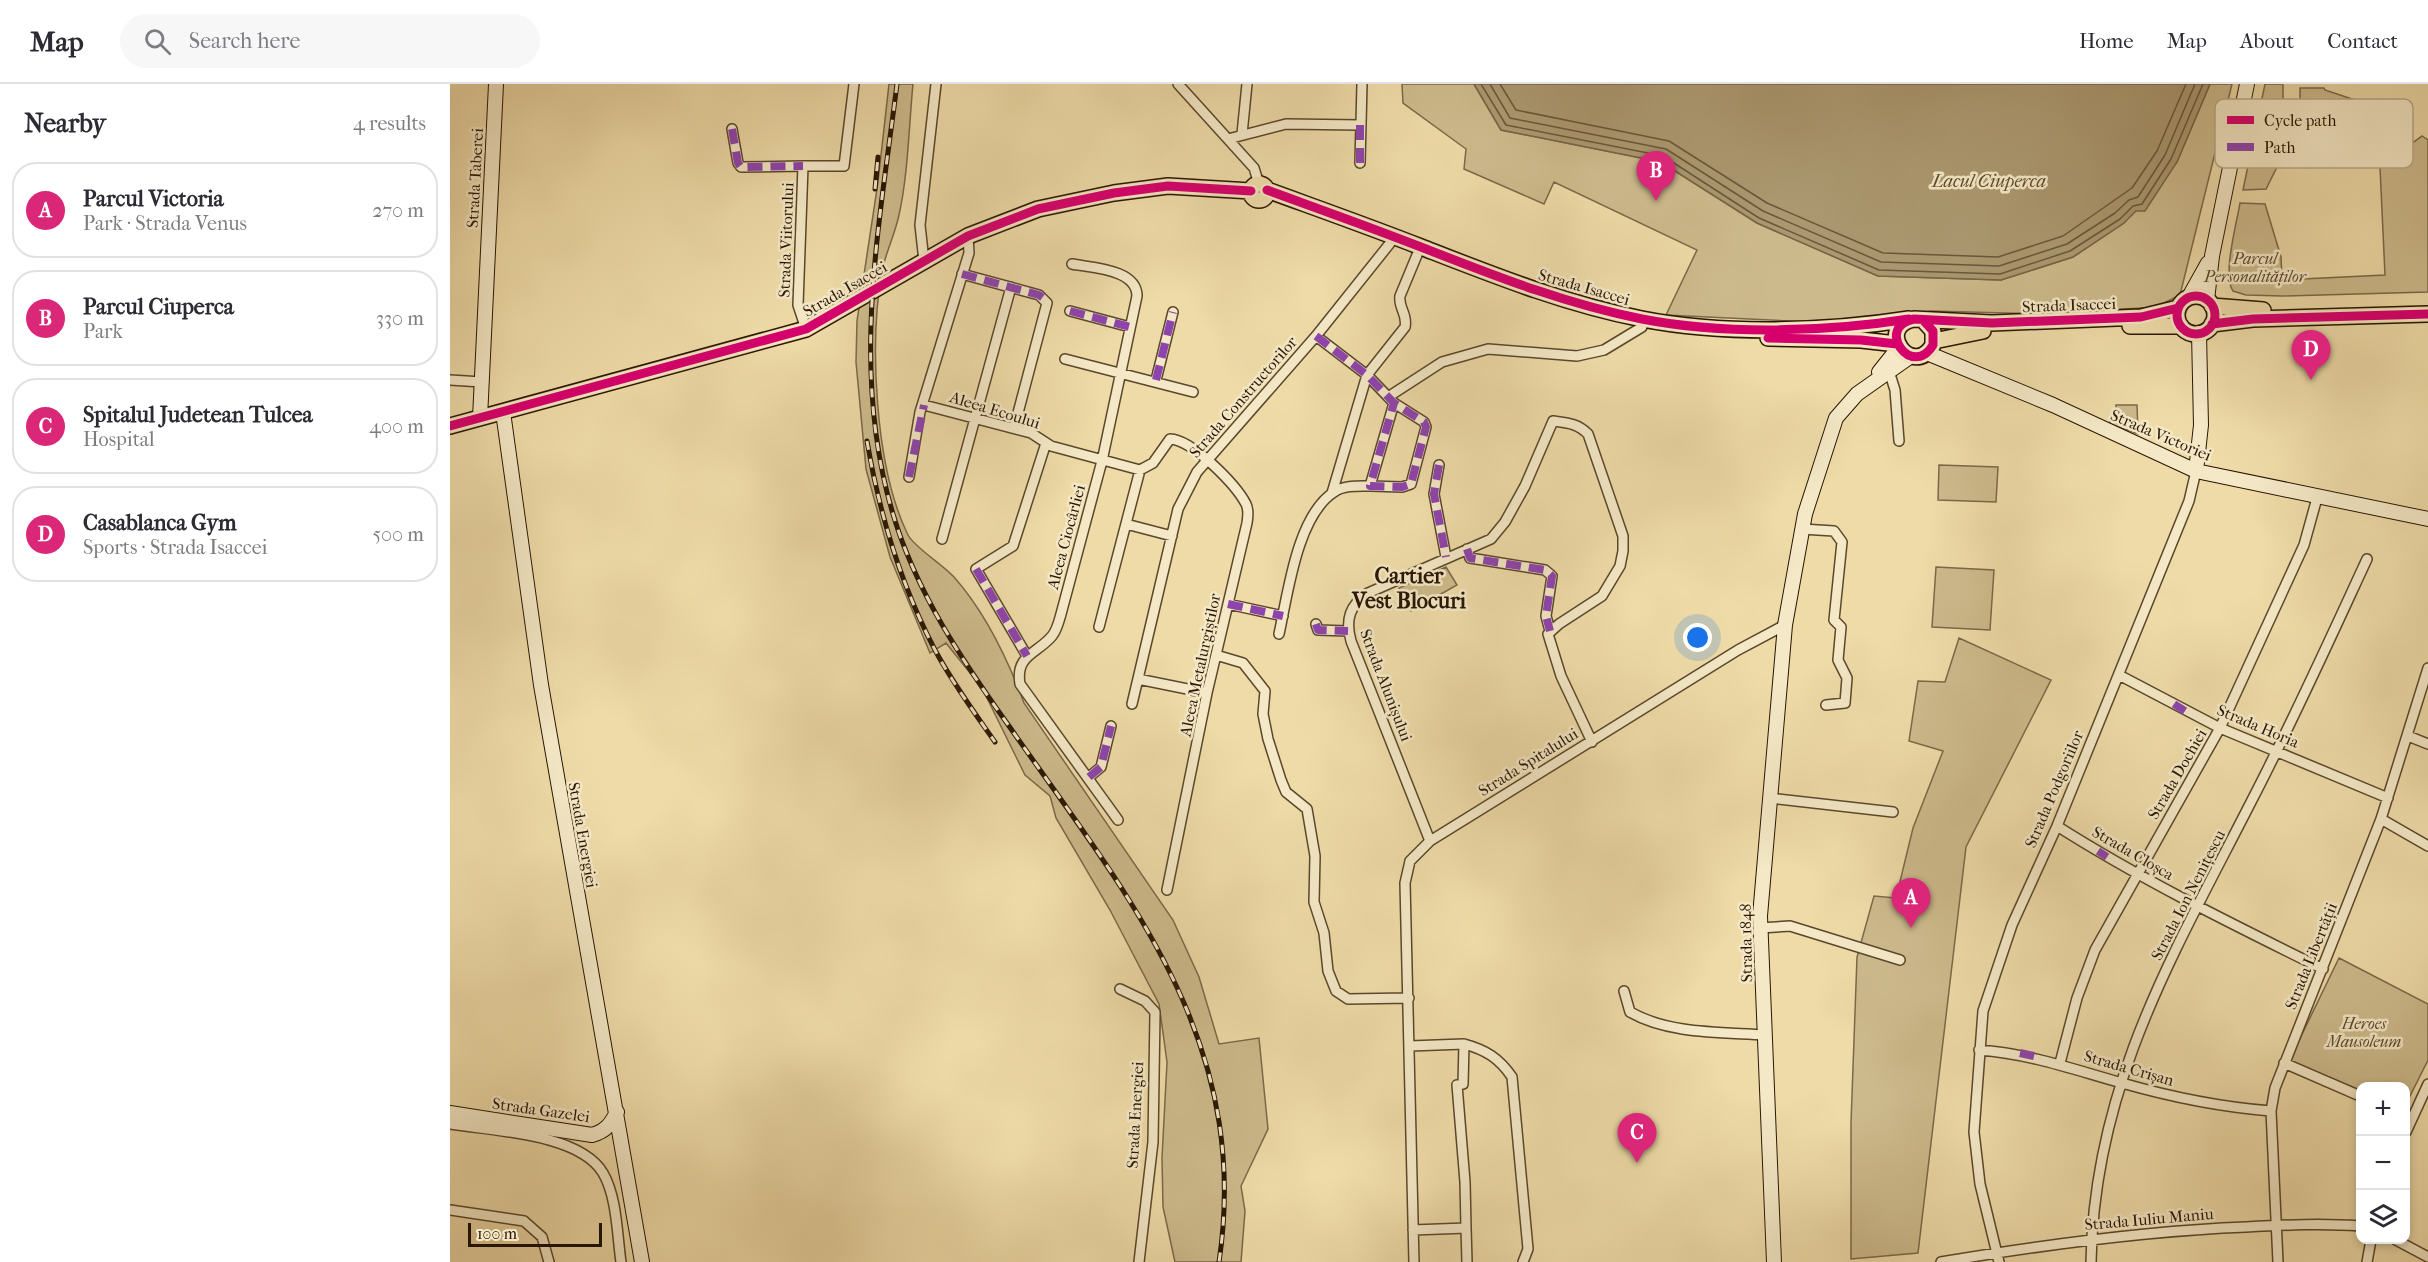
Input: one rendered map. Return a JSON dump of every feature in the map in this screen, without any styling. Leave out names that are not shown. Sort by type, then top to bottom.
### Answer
[{"type":"main road","name":"Strada Isaccei","points":[[450,426],[806,329],[968,236],[1038,209],[1123,191],[1199,186],[1260,191],[1392,240],[1566,300],[1645,319],[1720,327],[1854,327],[1916,320],[1970,324],[2141,317],[2184,303],[2195,296],[2210,303],[2253,310],[2428,306]]},
{"type":"main road","name":"Strada Isaccei","points":[[1392,240],[1417,255],[1565,308],[1642,327],[1719,337],[1861,340],[1902,349],[1931,347],[1970,332],[2181,326],[2190,332],[2199,333]]},
{"type":"main road","points":[[2181,326],[2177,318],[2184,303]]},
{"type":"main road","points":[[2210,303],[2214,318],[2212,324]]},
{"type":"main road","points":[[2199,333],[2212,324],[2253,319],[2428,314]]},
{"type":"main road","points":[[1902,349],[1899,327],[1916,320],[1933,331],[1931,347]]},
{"type":"street","name":"Strada Taberei","points":[[480,418],[496,84]]},
{"type":"street","name":"Strada Viitorului","points":[[806,329],[798,305],[803,166],[844,165],[855,84]]},
{"type":"street","points":[[924,261],[920,225],[936,84]]},
{"type":"street","points":[[1178,84],[1254,168],[1260,191]]},
{"type":"street","points":[[1242,134],[1247,84]]},
{"type":"street","points":[[1360,163],[1362,84]]},
{"type":"street","points":[[2244,99],[2247,84]]},
{"type":"street","points":[[1228,139],[1286,124],[1360,125]]},
{"type":"street","points":[[732,129],[738,163],[741,166],[803,166]]},
{"type":"street","points":[[2210,303],[2212,256],[2230,168]]},
{"type":"street","name":"Aleea Ecoului","points":[[968,236],[969,253],[924,405],[1031,433],[1046,442],[1140,471]]},
{"type":"street","name":"Strada Constructorilor","points":[[1132,704],[1178,509],[1206,459],[1316,336],[1392,240]]},
{"type":"street","points":[[1279,634],[1301,542],[1310,522],[1332,493],[1367,375],[1405,327],[1407,319],[1399,303],[1400,296],[1417,255]]},
{"type":"street","points":[[2184,303],[2212,256]]},
{"type":"street","name":"Aleea Ciocârliei","points":[[1027,657],[1055,633],[1102,461],[1137,296],[1132,280],[1127,277],[1072,264]]},
{"type":"street","points":[[962,274],[1039,295],[1046,300],[1047,306],[1014,428]]},
{"type":"street","points":[[942,539],[1011,288]]},
{"type":"street","points":[[1070,310],[1130,327]]},
{"type":"street","points":[[1156,380],[1173,312]]},
{"type":"street","points":[[1370,486],[1391,400],[1442,362],[1488,349],[1577,356],[1598,352],[1619,343],[1642,327]]},
{"type":"street","name":"Strada Podgoriilor","points":[[1998,1257],[1980,1184],[1974,1132],[1983,1011],[2012,925],[2057,826],[2189,501],[2196,471],[2200,425],[2199,333]]},
{"type":"street","points":[[1316,336],[1367,375],[1391,400],[1421,419],[1426,427],[1414,480],[1409,486],[1341,488],[1332,493]]},
{"type":"street","name":"Strada Victoriei","points":[[1931,347],[2196,471],[2317,498],[2428,519]]},
{"type":"street","points":[[1870,383],[1889,370],[1902,349]]},
{"type":"street","points":[[1785,626],[1802,529],[1812,488],[1836,418],[1849,401],[1870,383],[1902,349]]},
{"type":"street","points":[[1065,359],[1156,380],[1193,392]]},
{"type":"street","points":[[1889,370],[1895,390],[1899,441]]},
{"type":"street","points":[[450,380],[482,381]]},
{"type":"street","points":[[909,477],[924,405]]},
{"type":"street","name":"Strada Energiei","points":[[503,412],[541,685],[588,965],[617,1112],[642,1262]]},
{"type":"street","name":"Strada Alunișului","points":[[1430,841],[1348,631],[1349,612],[1359,599],[1446,557],[1491,539],[1506,522],[1525,486],[1552,421],[1580,427],[1588,434],[1623,536],[1623,551],[1620,566],[1602,596],[1550,631]]},
{"type":"street","points":[[1099,627],[1140,471],[1153,463],[1170,440],[1183,441],[1206,459]]},
{"type":"street","points":[[1046,442],[1013,546],[976,569],[1027,657],[1019,669],[1020,684],[1118,820]]},
{"type":"street","name":"Aleea Metalurgiștilor","points":[[1167,890],[1207,693],[1248,512],[1247,505],[1206,459]]},
{"type":"street","points":[[1439,465],[1434,494],[1446,557]]},
{"type":"street","name":"Strada Dochiei","points":[[2060,1063],[2077,998],[2094,950],[2136,873],[2191,783],[2220,728],[2304,545],[2317,498]]},
{"type":"street","points":[[1126,524],[1172,536]]},
{"type":"street","points":[[1802,529],[1833,531],[1842,542],[1834,620],[1841,627],[1838,660],[1847,678],[1845,703],[1826,705]]},
{"type":"street","points":[[1467,549],[1470,558],[1545,570],[1551,576],[1546,616],[1550,631],[1548,639],[1561,676],[1592,742]]},
{"type":"street","name":"Strada Ion Nenițescu","points":[[2091,1262],[2091,1238],[2100,1159],[2119,1082],[2152,1001],[2278,751],[2367,559]]},
{"type":"street","points":[[1228,604],[1283,616]]},
{"type":"street","points":[[1316,624],[1318,630],[1348,631]]},
{"type":"street","name":"Strada Spitalului","points":[[1414,1262],[1406,869],[1415,854],[1430,841],[1738,650],[1785,626]]},
{"type":"street","name":"Strada 1848","points":[[1774,1262],[1760,928],[1785,626]]},
{"type":"street","points":[[1216,655],[1242,663],[1265,691],[1263,714],[1281,780],[1286,792],[1307,809],[1315,856],[1314,902],[1324,933],[1328,971],[1333,986],[1341,996],[1348,999],[1409,998]]},
{"type":"street","name":"Strada Libertății","points":[[2278,1262],[2271,1111],[2284,1063],[2381,819],[2428,668]]},
{"type":"street","name":"Strada Horia","points":[[2119,675],[2220,728],[2388,798]]},
{"type":"street","points":[[1138,679],[1207,693]]},
{"type":"street","points":[[1089,777],[1101,767],[1111,726]]},
{"type":"street","points":[[2408,736],[2428,744]]},
{"type":"street","points":[[1769,798],[1893,812]]},
{"type":"street","points":[[2381,819],[2428,846]]},
{"type":"street","name":"Strada Cloșca","points":[[2057,826],[2107,857],[2198,907],[2323,969]]},
{"type":"street","points":[[1760,928],[1790,926],[1899,960]]},
{"type":"street","name":"Strada Energiei","points":[[1120,989],[1145,1001],[1155,1011],[1153,1142],[1139,1262]]},
{"type":"street","points":[[1624,991],[1630,1011],[1642,1019],[1691,1029],[1765,1035]]},
{"type":"street","points":[[1464,1044],[1462,1084],[1456,1085],[1465,1182],[1467,1262]]},
{"type":"street","points":[[1410,1046],[1464,1044],[1482,1049],[1495,1057],[1512,1077],[1528,1249],[1523,1262]]},
{"type":"street","name":"Strada Crișan","points":[[1979,1050],[2034,1056],[2119,1082],[2212,1105],[2271,1111]]},
{"type":"street","points":[[2284,1063],[2356,1094]]},
{"type":"street","points":[[2410,1113],[2428,1084]]},
{"type":"street","name":"Strada Gazelei","points":[[450,1113],[592,1135],[610,1126],[617,1112]]},
{"type":"street","name":"Strada Gazelei","points":[[450,1124],[550,1140],[574,1148],[590,1157],[603,1173],[610,1193],[621,1262]]},
{"type":"street","points":[[450,1210],[524,1221],[542,1237],[548,1260]]},
{"type":"street","name":"Strada Iuliu Maniu","points":[[1941,1262],[1998,1257],[2091,1238],[2193,1229],[2275,1225],[2356,1226]]},
{"type":"street","points":[[1413,1230],[1466,1228]]},
{"type":"street","points":[[2367,1262],[2370,1244]]},
{"type":"street","points":[[2404,1244],[2428,1260]]},
{"type":"green space","points":[[889,84],[913,84],[902,200],[882,271],[876,334],[878,405],[882,441],[888,476],[897,507],[911,540],[954,577],[976,605],[1003,653],[1024,703],[1173,920],[1199,977],[1219,1044],[1259,1038],[1268,1129],[1241,1186],[1245,1211],[1241,1262],[1175,1262],[1163,1207],[1162,1158],[1167,1062],[1159,1004],[1110,910],[1056,818],[1050,796],[1025,775],[982,688],[946,643],[930,653],[890,557],[866,469],[856,362],[857,321],[878,182]]},
{"type":"green space","points":[[1402,84],[1474,84],[1501,130],[1661,162],[1757,223],[1878,276],[2001,280],[2073,257],[2124,223],[2177,162],[2210,84],[2232,84],[2228,99],[2215,99],[2215,153],[2180,295],[2156,307],[2046,314],[1931,311],[1895,317],[1808,322],[1666,315],[1697,250],[1554,182],[1544,204],[1464,169],[1466,149],[1403,103]]},
{"type":"green space","points":[[2265,84],[2283,84],[2283,99],[2262,99]]},
{"type":"green space","points":[[2300,88],[2324,88],[2352,99],[2300,99]]},
{"type":"green space","name":"Parcul Personalităților","points":[[2422,136],[2428,140],[2428,292],[2282,296],[2246,295],[2233,291],[2229,274],[2240,203],[2265,204],[2281,257],[2282,280],[2385,275],[2380,168],[2413,168],[2413,143]]},
{"type":"green space","points":[[2248,168],[2276,168],[2266,189],[2243,190]]},
{"type":"green space","points":[[2116,405],[2137,405],[2138,434],[2110,424],[2110,420],[2116,420]]},
{"type":"green space","points":[[1939,465],[1998,467],[1996,502],[1938,500]]},
{"type":"green space","points":[[1446,567],[1457,585],[1411,611],[1399,588]]},
{"type":"green space","points":[[1936,567],[1994,570],[1990,630],[1932,627]]},
{"type":"green space","points":[[1959,638],[2051,680],[1966,847],[1918,1253],[1851,1259],[1851,1123],[1857,957],[1874,896],[1896,898],[1913,828],[1943,751],[1909,741],[1918,681],[1945,682]]},
{"type":"green space","name":"Heroes Mausoleum","points":[[2339,958],[2428,1004],[2428,1060],[2410,1096],[2410,1082],[2356,1082],[2356,1088],[2289,1061]]},
{"type":"water","name":"Lacul Ciuperca","points":[[1474,84],[2210,84],[2177,162],[2145,211],[2136,211],[2124,223],[2073,257],[2001,280],[1878,276],[1757,223],[1661,162],[1501,130]]},
{"type":"railway","points":[[897,84],[876,246],[871,353],[873,407],[880,460],[893,514],[914,571],[942,624],[991,701],[1136,911],[1171,974],[1198,1039],[1217,1108],[1224,1182],[1219,1262]]},
{"type":"railway","points":[[875,189],[878,157]]},
{"type":"railway","points":[[867,441],[885,521],[912,600],[942,662],[995,742]]},
{"type":"marked path","points":[[1360,125],[1360,163]]},
{"type":"marked path","points":[[732,129],[738,163],[741,167],[803,166]]},
{"type":"marked path","points":[[962,274],[1039,295],[1046,300]]},
{"type":"marked path","points":[[1070,311],[1130,327]]},
{"type":"marked path","points":[[1156,380],[1173,312]]},
{"type":"marked path","points":[[1316,336],[1367,375],[1394,403],[1424,422],[1426,427],[1411,484],[1402,487],[1370,486],[1394,403]]},
{"type":"marked path","points":[[909,477],[924,405]]},
{"type":"marked path","points":[[1439,465],[1434,494],[1446,557]]},
{"type":"marked path","points":[[1467,549],[1470,558],[1545,570],[1552,576],[1546,616],[1550,631]]},
{"type":"marked path","points":[[976,569],[1027,656]]},
{"type":"marked path","points":[[1228,604],[1283,616]]},
{"type":"marked path","points":[[1316,624],[1318,630],[1348,631]]},
{"type":"marked path","points":[[2174,704],[2185,711]]},
{"type":"marked path","points":[[1089,777],[1101,767],[1111,726]]},
{"type":"marked path","points":[[2098,851],[2107,857]]},
{"type":"marked path","points":[[2020,1053],[2034,1056]]},
{"type":"cycle path","points":[[450,426],[806,329],[968,236],[1038,209],[1114,193],[1168,186],[1251,191]]},
{"type":"cycle path","points":[[1267,190],[1530,288],[1613,313],[1642,319],[1707,328],[1775,330],[1844,327],[1909,319]]},
{"type":"cycle path","points":[[2196,296],[2209,302],[2215,315],[2209,328],[2196,334],[2183,328],[2177,315],[2183,302],[2196,296]]},
{"type":"cycle path","points":[[1923,320],[1933,331],[1933,345],[1925,354],[1916,357],[1907,354],[1897,340],[1897,331],[1902,324],[1914,319],[1992,323],[2141,317],[2178,308]]},
{"type":"cycle path","points":[[2212,324],[2253,319],[2428,314]]},
{"type":"cycle path","points":[[1768,338],[1861,340],[1897,344]]},
{"type":"place","name":"Parcul Ciuperca","points":[[1656,201]]},
{"type":"place","name":"Casablanca Gym","points":[[2311,380]]},
{"type":"place","name":"Parcul Victoria","points":[[1911,928]]},
{"type":"place","name":"Spitalul Judetean Tulcea","points":[[1637,1163]]},
{"type":"district","name":"Cartier Vest Blocuri","points":[[1409,588]]}]
